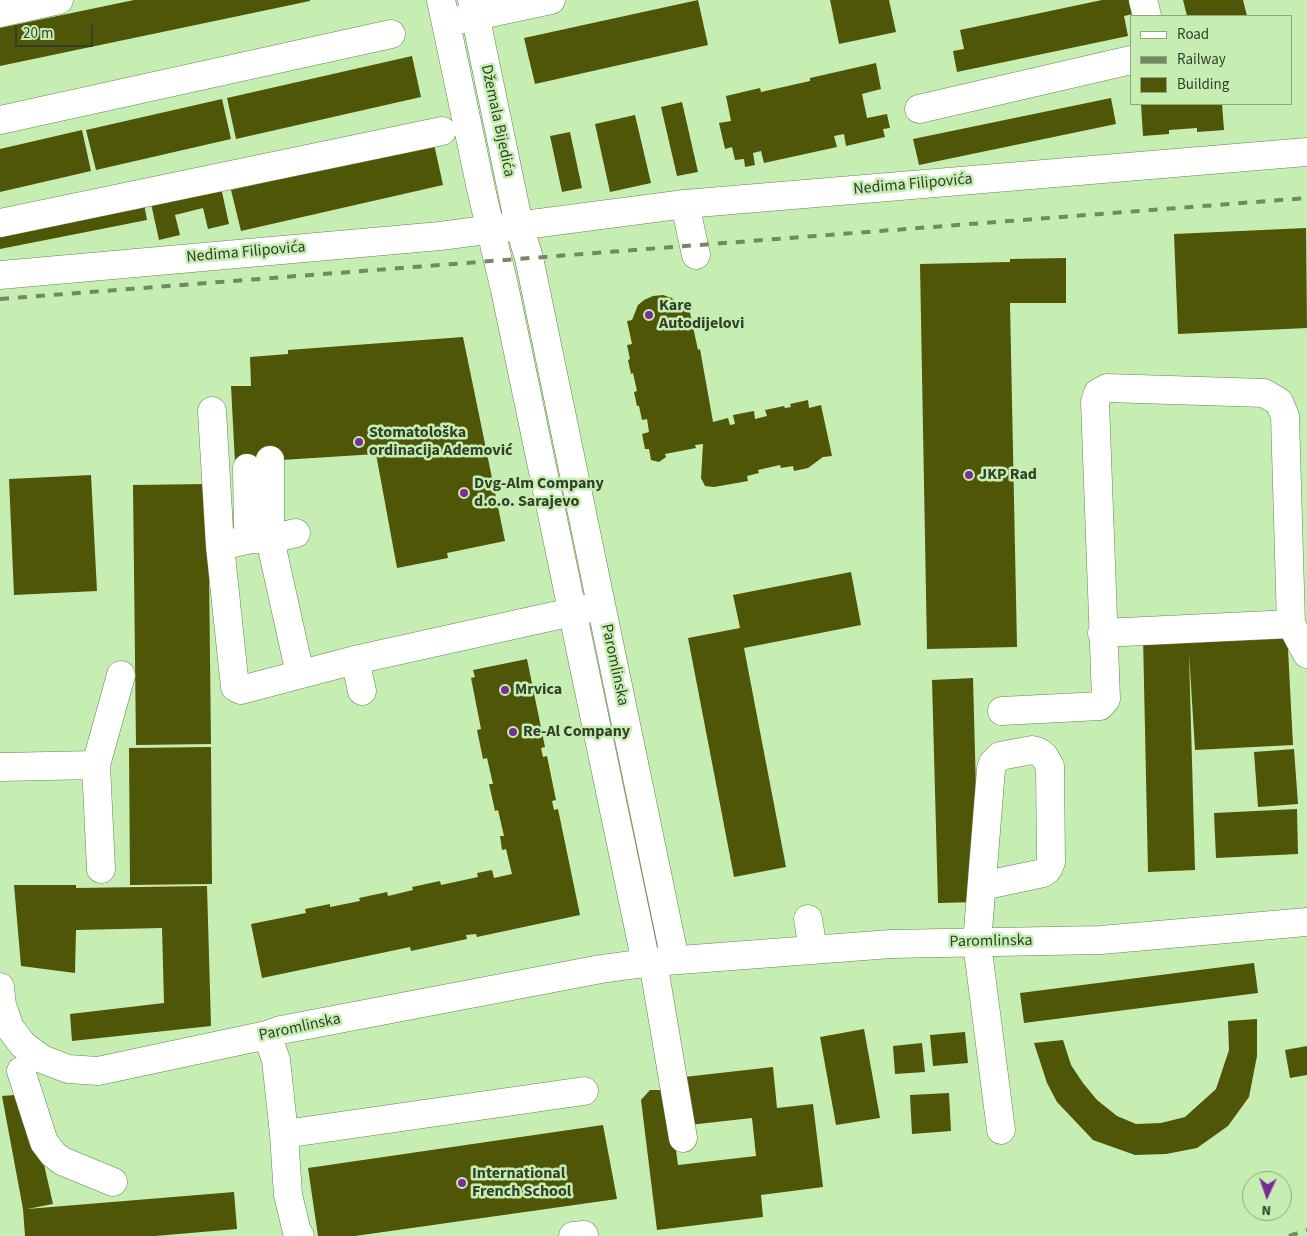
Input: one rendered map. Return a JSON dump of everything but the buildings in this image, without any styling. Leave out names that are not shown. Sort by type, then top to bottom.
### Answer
[{"type":"street","points":[[0,13],[59,0]]},
{"type":"street","name":"Džemala Bijedića","points":[[491,229],[443,11],[551,0]]},
{"type":"street","points":[[1143,0],[1147,15]]},
{"type":"street","name":"Džemala Bijedića","points":[[473,8],[519,225]]},
{"type":"street","points":[[0,120],[391,34]]},
{"type":"street","points":[[918,109],[1130,60]]},
{"type":"street","points":[[0,223],[442,131]]},
{"type":"street","name":"Nedima Filipovića","points":[[0,275],[440,236],[685,204],[1307,152]]},
{"type":"street","points":[[685,204],[696,255]]},
{"type":"street","points":[[212,411],[220,546],[236,687],[241,690],[355,660],[602,605],[529,258],[519,225]]},
{"type":"street","points":[[491,229],[573,612]]},
{"type":"street","points":[[1002,711],[1100,706],[1106,698],[1102,633],[1095,402],[1098,393],[1107,388],[1264,394],[1279,402],[1285,416],[1291,624],[1307,654]]},
{"type":"street","points":[[259,464],[261,539],[300,674]]},
{"type":"street","points":[[220,546],[296,533]]},
{"type":"street","name":"Paromlinska","points":[[602,605],[658,962]]},
{"type":"street","name":"Paromlinska","points":[[573,612],[658,962]]},
{"type":"street","points":[[1102,633],[1291,624]]},
{"type":"street","points":[[355,660],[362,691]]},
{"type":"street","points":[[101,868],[96,765],[121,675]]},
{"type":"street","points":[[982,886],[1043,873],[1048,869],[1051,862],[1050,766],[1039,752],[1032,750],[1000,756],[993,763],[990,770],[977,942],[1001,1130]]},
{"type":"street","points":[[0,767],[96,765]]},
{"type":"street","points":[[808,918],[813,950]]},
{"type":"street","name":"Paromlinska","points":[[0,987],[2,1005],[10,1028],[23,1045],[21,1069],[98,1071],[281,1030],[582,973],[658,962],[891,944],[1101,940],[1307,922]]},
{"type":"street","points":[[658,962],[683,1138]]},
{"type":"street","points":[[267,1034],[276,1060],[288,1195],[297,1232],[300,1236]]},
{"type":"street","points":[[21,1069],[44,1142],[53,1154],[62,1161],[113,1182]]},
{"type":"street","points":[[284,1134],[584,1091]]},
{"type":"railway","points":[[0,299],[1307,198]]},
{"type":"railway","points":[[1289,1236],[1307,1230]]},
{"type":"place","name":"Kare Autodijelovi","points":[[649,315]]},
{"type":"place","name":"Stomatološka ordinacija Ademović","points":[[359,442]]},
{"type":"place","name":"JKP Rad","points":[[969,475]]},
{"type":"place","name":"Dvg-Alm Company d.o.o. Sarajevo","points":[[464,493]]},
{"type":"place","name":"Mrvica","points":[[505,690]]},
{"type":"place","name":"Re-Al Company","points":[[513,732]]},
{"type":"place","name":"International French School","points":[[462,1183]]}]
